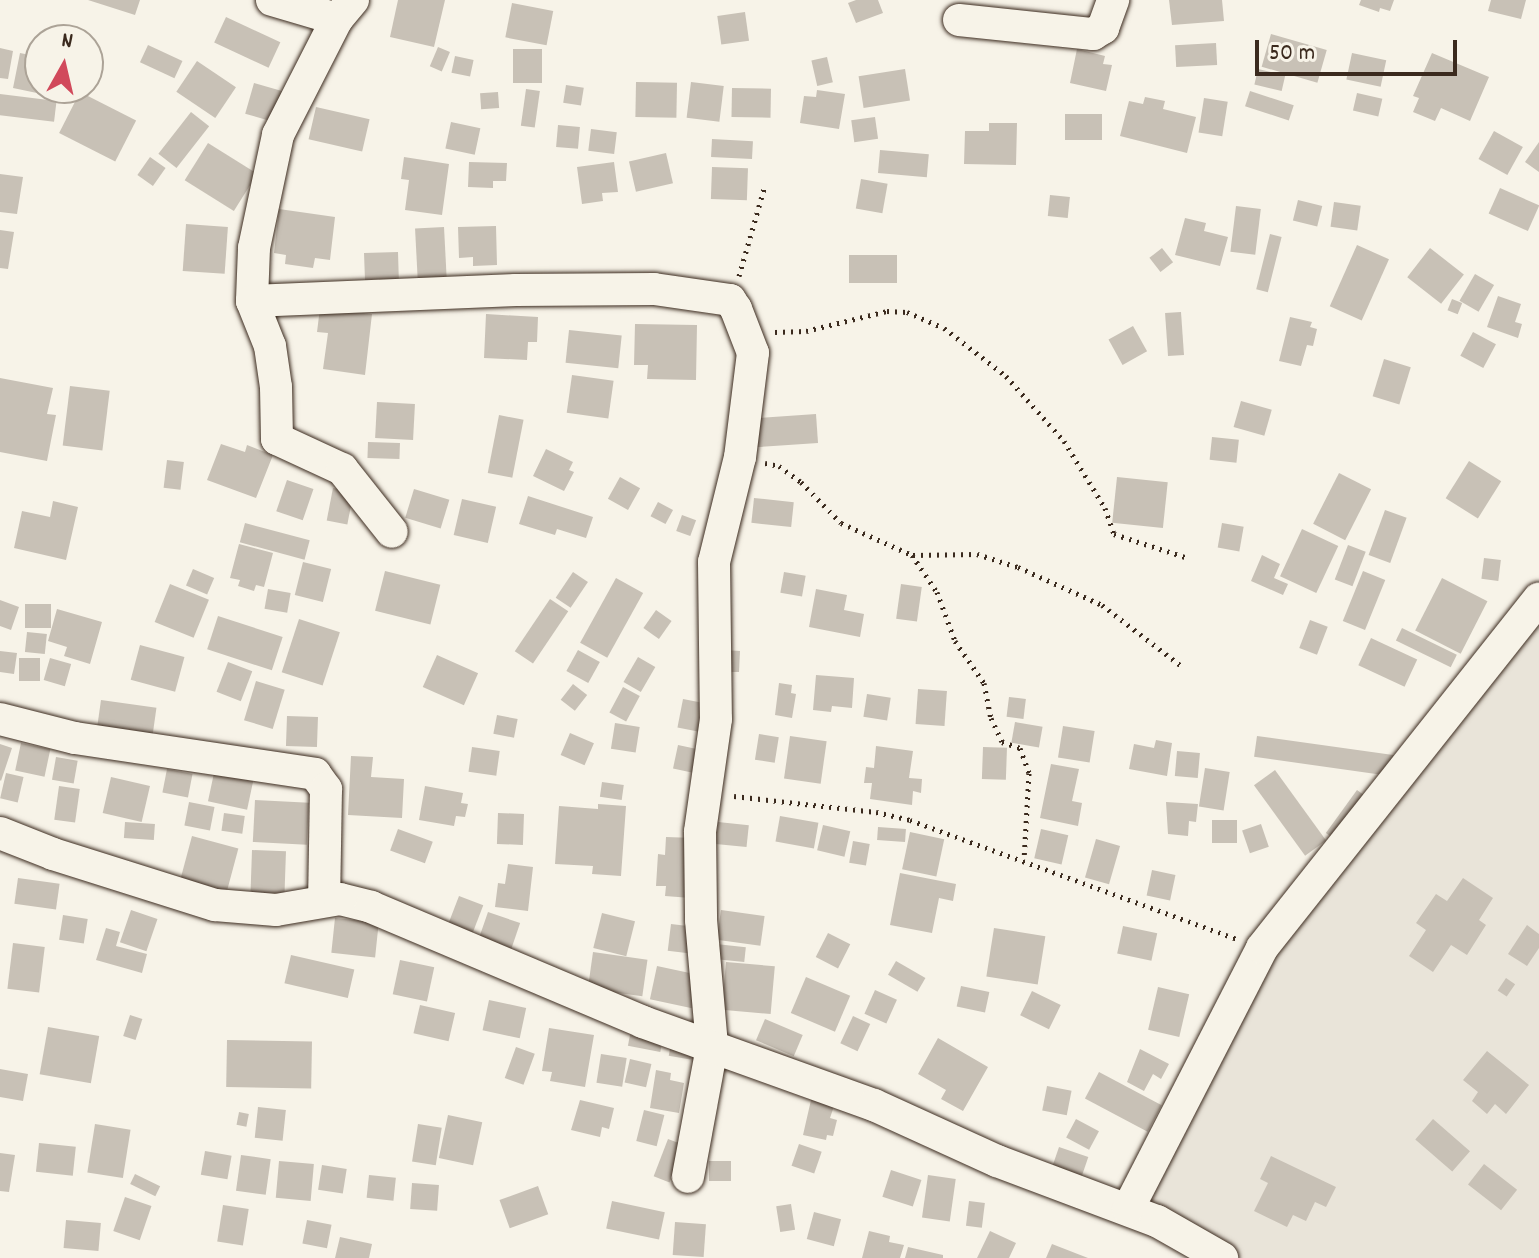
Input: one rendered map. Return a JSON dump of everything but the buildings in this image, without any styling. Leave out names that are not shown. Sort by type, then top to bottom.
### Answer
[{"type":"street","points":[[272,0],[345,10],[278,135],[254,248],[252,301],[270,346],[276,387],[277,439],[342,469],[392,532]]},
{"type":"street","points":[[959,20],[1093,34],[1103,28],[1113,0]]},
{"type":"street","points":[[252,301],[654,289],[737,314],[753,353],[740,457],[714,562],[716,719],[700,832],[701,920],[712,1047],[688,1177]]},
{"type":"street","points":[[1128,1209],[1262,948],[1539,599]]},
{"type":"street","points":[[0,719],[75,738],[315,774],[326,789],[324,900]]},
{"type":"street","points":[[0,833],[53,854],[215,905],[276,910],[340,899],[371,907],[712,1047],[874,1105],[997,1161],[1128,1209],[1222,1258]]},
{"type":"path","points":[[764,189],[737,314],[806,331],[887,311],[907,312],[944,328],[1006,376],[1064,441],[1105,508],[1114,534],[1185,557]]},
{"type":"path","points":[[740,457],[779,466],[801,482],[841,523],[912,555],[977,554],[1018,567],[1102,605],[1184,668]]},
{"type":"path","points":[[912,555],[937,592],[955,641],[984,683],[991,718],[1002,742],[1020,748],[1025,760],[1029,773],[1024,860]]},
{"type":"path","points":[[705,793],[888,815],[938,829],[1262,948]]},
{"type":"shaded area","points":[[1539,618],[1539,1258],[1231,1258],[1123,1197],[1275,941]]}]
